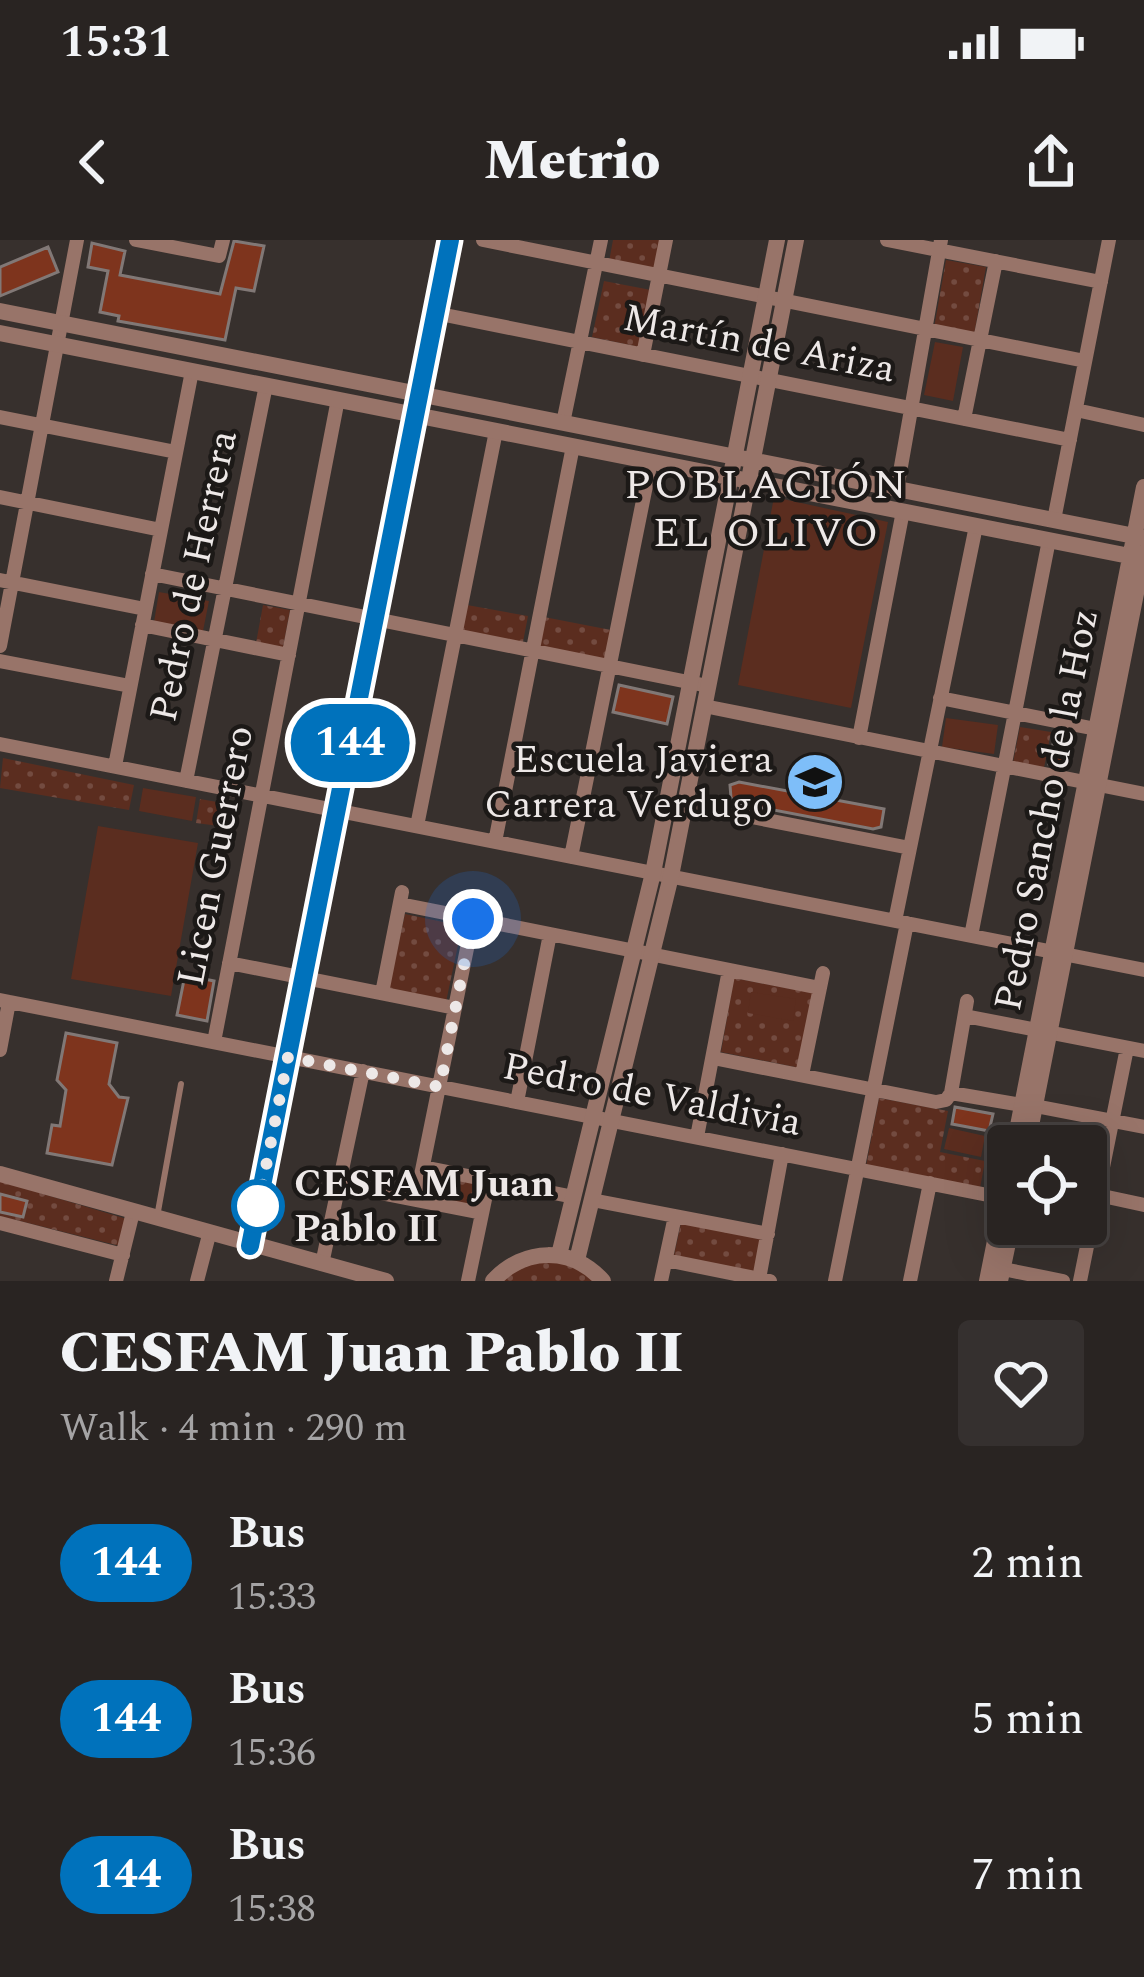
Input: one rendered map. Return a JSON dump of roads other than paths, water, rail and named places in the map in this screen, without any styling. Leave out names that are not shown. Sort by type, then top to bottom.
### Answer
[{"type":"street","points":[[0,646],[6,581],[28,503],[76,240]]},
{"type":"street","points":[[136,240],[219,256],[223,240]]},
{"type":"street","points":[[250,1246],[450,240]]},
{"type":"street","points":[[483,240],[1085,361]]},
{"type":"street","points":[[563,424],[601,240]]},
{"type":"street","points":[[643,355],[666,240]]},
{"type":"street","points":[[775,299],[777,240]]},
{"type":"street","points":[[568,1258],[645,953],[775,299],[796,240]]},
{"type":"street","points":[[887,240],[940,245],[1101,282]]},
{"type":"street","points":[[1054,520],[1109,240]]},
{"type":"street","points":[[897,489],[940,245]]},
{"type":"street","points":[[964,419],[996,261]]},
{"type":"street","points":[[0,311],[1139,537]]},
{"type":"street","name":"Martín de Ariza","points":[[436,314],[1070,440]]},
{"type":"street","points":[[0,333],[1140,557]]},
{"type":"street","points":[[115,766],[192,370]]},
{"type":"street","name":"Pedro de Herrera","points":[[185,781],[266,385]]},
{"type":"street","name":"Licen Guerrero","points":[[214,1042],[338,400]]},
{"type":"street","points":[[1076,410],[1144,425]]},
{"type":"street","points":[[0,417],[176,452]]},
{"type":"street","points":[[417,826],[496,431]]},
{"type":"street","points":[[494,842],[573,446]]},
{"type":"street","points":[[571,857],[651,461]]},
{"type":"street","name":"Pedro Sancho de la Hoz","points":[[1028,1125],[1140,557],[1144,487]]},
{"type":"street","points":[[0,497],[161,530]]},
{"type":"street","points":[[859,738],[903,511]]},
{"type":"street","points":[[835,1281],[873,1089],[910,848],[976,526]]},
{"type":"street","points":[[971,936],[1049,540]]},
{"type":"street","name":"Pedro Sancho de la Hoz","points":[[1092,784],[1096,729],[1140,557]]},
{"type":"street","points":[[152,574],[699,684]]},
{"type":"street","points":[[6,581],[146,609]]},
{"type":"street","points":[[142,625],[289,655]]},
{"type":"street","points":[[0,661],[130,686]]},
{"type":"street","points":[[662,875],[685,804],[704,706],[699,684]]},
{"type":"street","points":[[940,698],[1096,729]]},
{"type":"street","points":[[704,706],[1144,794]]},
{"type":"street","points":[[0,744],[1143,966]]},
{"type":"street","points":[[685,804],[910,848]]},
{"type":"street","points":[[382,993],[401,898],[473,919],[729,970],[822,980],[802,1075]]},
{"type":"street","points":[[416,1200],[473,919]]},
{"type":"street","points":[[517,1102],[550,934]]},
{"type":"street","points":[[229,962],[455,1008]]},
{"type":"street","points":[[697,1137],[729,970]]},
{"type":"street","points":[[0,1050],[5,1001]]},
{"type":"street","name":"Pedro de Valdivia","points":[[5,1001],[987,1194]]},
{"type":"street","points":[[712,1058],[939,1102],[951,1093],[966,1008],[1043,1032],[1144,1051]]},
{"type":"street","points":[[1107,1146],[1127,1048]]},
{"type":"street","points":[[322,1264],[363,1071]]},
{"type":"street","points":[[951,1093],[1144,1127]]},
{"type":"street","name":"Pedro Sancho de la Hoz","points":[[1022,1125],[1029,1106]]},
{"type":"street","points":[[666,1260],[765,1280],[782,1154]]},
{"type":"street","points":[[423,1167],[768,1234]]},
{"type":"street","points":[[0,1174],[386,1281]]},
{"type":"street","points":[[468,1281],[488,1180]]},
{"type":"street","points":[[910,1281],[930,1184]]},
{"type":"street","points":[[339,1185],[482,1213]]},
{"type":"street","points":[[1107,1197],[1144,1205]]},
{"type":"street","points":[[116,1281],[134,1212]]},
{"type":"street","points":[[661,1281],[675,1216]]},
{"type":"street","points":[[0,1223],[123,1255]]},
{"type":"street","points":[[197,1281],[209,1235]]},
{"type":"street","points":[[987,1281],[995,1245]]},
{"type":"street","points":[[1007,1245],[1001,1275],[1063,1281]]},
{"type":"street","points":[[1080,1281],[1087,1245]]},
{"type":"street","points":[[494,1281],[519,1261],[568,1258],[603,1281]]},
{"type":"lane","points":[[156,1219],[181,1084]]},
{"type":"place","name":"Escuela Javiera Carrera Verdugo","points":[[815,782]]},
{"type":"place","name":"CESFAM Juan Pablo II","points":[[258,1206]]},
{"type":"district","name":"POBLACIÓN EL OLIVO","points":[[767,509]]}]
